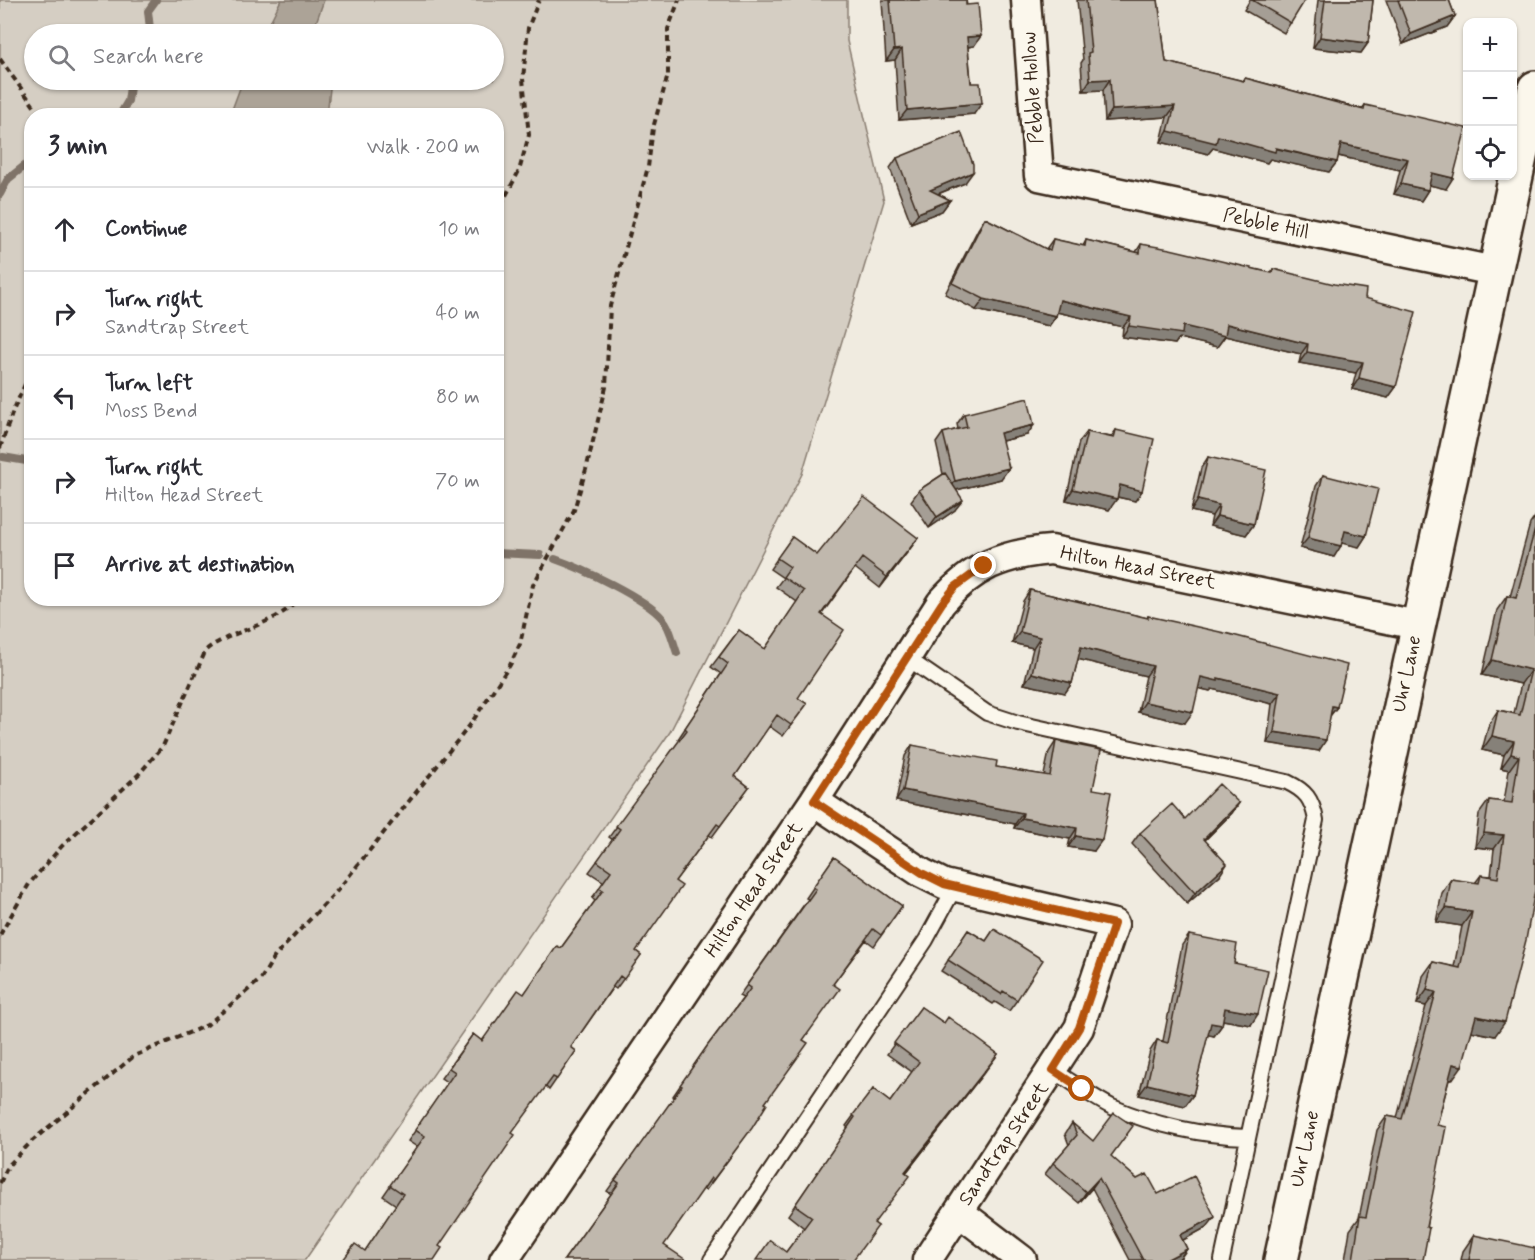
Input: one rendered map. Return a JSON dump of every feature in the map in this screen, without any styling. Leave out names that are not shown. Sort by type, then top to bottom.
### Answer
[{"type":"street","name":"Pebble Hollow","points":[[1026,0],[1039,176]]},
{"type":"street","name":"Uhr Lane","points":[[1281,1260],[1535,88]]},
{"type":"street","name":"Pebble Hill","points":[[1039,176],[1494,271]]},
{"type":"street","name":"Hilton Head Street","points":[[504,1260],[814,801],[955,587],[984,566],[1018,553],[1051,550],[1417,624]]},
{"type":"street","points":[[814,801],[922,873],[955,887]]},
{"type":"street","name":"Sandtrap Street","points":[[927,1260],[1079,1028],[1114,924],[955,887]]},
{"type":"street","points":[[959,1212],[1022,1260]]},
{"type":"lane","points":[[907,658],[987,713],[1018,723],[1287,782],[1305,790],[1313,804],[1316,820],[1222,1260]]},
{"type":"lane","points":[[711,1260],[926,940],[955,887]]},
{"type":"lane","points":[[1053,1070],[1112,1106],[1131,1113],[1215,1136],[1248,1137]]},
{"type":"path","points":[[504,199],[519,171],[529,135],[523,79],[528,28],[539,0]]},
{"type":"path","points":[[0,1183],[8,1166],[32,1141],[134,1056],[207,1025],[261,979],[275,956],[337,891],[470,725],[510,665],[520,644],[533,585],[574,510],[587,466],[606,387],[610,306],[648,167],[653,128],[668,75],[668,29],[679,0]]},
{"type":"path","points":[[0,59],[35,108]]},
{"type":"path","points":[[0,448],[24,387]]},
{"type":"path","points":[[0,935],[29,884],[62,846],[139,774],[164,746],[206,650],[216,641],[282,613],[289,606]]},
{"type":"shaded area","points":[[0,0],[847,0],[847,41],[884,201],[802,474],[670,732],[305,1260],[0,1260]]},
{"type":"shaded area","points":[[281,0],[324,0],[316,24],[269,24]]},
{"type":"shaded area","points":[[239,90],[330,90],[328,108],[233,108]]},
{"type":"building","points":[[890,0],[966,0],[966,5],[978,4],[981,36],[967,37],[971,83],[980,83],[982,103],[907,110],[902,49],[894,50]]},
{"type":"building","points":[[1086,0],[1158,0],[1166,62],[1244,81],[1245,78],[1364,110],[1365,105],[1463,127],[1463,140],[1453,178],[1432,173],[1428,190],[1401,184],[1408,159],[1341,144],[1337,162],[1276,148],[1275,152],[1218,136],[1216,143],[1168,131],[1175,106],[1112,110],[1110,79],[1090,80],[1088,53],[1091,52]]},
{"type":"building","points":[[1252,0],[1305,0],[1291,23]]},
{"type":"building","points":[[1325,0],[1373,0],[1368,43],[1320,37]]},
{"type":"building","points":[[1398,0],[1449,0],[1455,16],[1411,34]]},
{"type":"building","points":[[961,132],[973,164],[973,172],[930,190],[950,200],[918,213],[897,158]]},
{"type":"building","points":[[985,218],[1050,251],[1053,239],[1085,246],[1086,240],[1140,253],[1141,244],[1272,273],[1273,269],[1334,284],[1366,289],[1365,298],[1416,312],[1396,387],[1359,378],[1363,362],[1307,352],[1308,344],[1227,324],[1225,336],[1183,326],[1182,334],[1129,326],[1131,317],[1060,300],[1056,316],[984,299],[952,283]]},
{"type":"building","points":[[1028,398],[1034,425],[1000,433],[1009,468],[955,481],[943,433],[967,427],[964,414]]},
{"type":"building","points":[[1116,430],[1154,439],[1142,491],[1120,485],[1117,499],[1073,489],[1087,432],[1114,438]]},
{"type":"building","points":[[1208,457],[1266,470],[1254,524],[1217,516],[1219,505],[1198,500]]},
{"type":"building","points":[[945,473],[963,500],[937,517],[919,490]]},
{"type":"building","points":[[1323,475],[1378,489],[1366,536],[1345,531],[1341,546],[1308,538]]},
{"type":"building","points":[[864,497],[918,538],[887,577],[862,558],[821,614],[844,630],[798,698],[807,704],[791,725],[777,715],[735,776],[749,787],[720,826],[717,824],[675,881],[682,886],[636,951],[641,955],[624,979],[620,976],[571,1047],[576,1051],[557,1079],[553,1077],[512,1133],[515,1135],[439,1246],[442,1248],[434,1260],[343,1260],[355,1244],[365,1251],[403,1194],[390,1185],[425,1136],[415,1130],[455,1072],[449,1068],[473,1034],[482,1041],[518,990],[524,994],[557,946],[561,948],[603,890],[599,888],[611,871],[597,861],[620,829],[616,826],[687,730],[685,728],[728,664],[719,657],[739,630],[765,649],[804,591],[783,577],[790,567],[777,558],[792,537],[817,555]]},
{"type":"building","points":[[1535,529],[1535,890],[1526,940],[1505,1022],[1476,1016],[1462,1066],[1453,1064],[1437,1125],[1446,1127],[1426,1227],[1429,1228],[1423,1260],[1353,1260],[1360,1216],[1366,1217],[1387,1116],[1402,1119],[1436,992],[1427,990],[1433,962],[1460,968],[1472,912],[1446,908],[1451,879],[1479,883],[1481,875],[1498,878],[1504,835],[1484,833],[1489,800],[1512,803],[1519,756],[1511,754],[1514,741],[1492,736],[1498,710],[1520,715],[1531,670],[1492,660],[1507,596],[1516,598]]},
{"type":"building","points":[[1030,590],[1148,618],[1148,616],[1229,634],[1347,665],[1337,707],[1332,706],[1326,740],[1274,732],[1280,693],[1218,678],[1218,681],[1201,677],[1193,712],[1145,702],[1153,666],[1081,647],[1072,683],[1032,673],[1040,637],[1020,632]]},
{"type":"building","points":[[1056,741],[1101,750],[1093,789],[1111,792],[1102,840],[1076,836],[1077,828],[1022,818],[1023,813],[903,790],[912,745],[997,761],[996,767],[1050,776]]},
{"type":"building","points":[[1219,784],[1239,803],[1204,839],[1227,864],[1195,893],[1140,833],[1172,804],[1185,819]]},
{"type":"building","points":[[834,857],[902,906],[881,935],[873,929],[833,984],[840,989],[803,1040],[808,1043],[765,1103],[767,1104],[752,1128],[713,1180],[711,1178],[664,1245],[686,1260],[564,1260],[619,1183],[615,1180],[682,1086],[680,1085],[751,988],[747,985],[816,889],[813,887]]},
{"type":"building","points":[[994,929],[1043,960],[1017,1000],[1003,991],[1001,994],[948,960],[968,930],[986,941]]},
{"type":"building","points":[[1189,935],[1237,944],[1234,963],[1268,970],[1258,1014],[1225,1008],[1222,1025],[1211,1023],[1193,1095],[1147,1084],[1157,1040],[1168,1043]]},
{"type":"building","points":[[921,1007],[944,1023],[948,1017],[998,1054],[905,1172],[910,1176],[874,1223],[878,1226],[853,1260],[756,1260],[770,1240],[786,1252],[812,1217],[795,1205],[855,1117],[853,1115],[873,1089],[890,1102],[919,1062],[894,1043]]},
{"type":"building","points":[[1114,1113],[1133,1126],[1111,1156],[1137,1179],[1147,1174],[1158,1194],[1194,1176],[1215,1217],[1180,1235],[1187,1249],[1166,1260],[1143,1260],[1099,1178],[1086,1192],[1053,1163],[1077,1135],[1072,1123],[1093,1141]]},
{"type":"building","points":[[1474,1235],[1535,1248],[1535,1260],[1469,1260]]},
{"type":"waterway","points":[[149,24],[148,11],[156,0]]},
{"type":"waterway","points":[[124,108],[128,101],[130,90]]},
{"type":"waterway","points":[[0,194],[8,179],[24,166]]},
{"type":"waterway","points":[[3,457],[24,461]]},
{"type":"waterway","points":[[504,553],[540,555]]},
{"type":"waterway","points":[[555,559],[612,584],[654,610],[667,625],[677,653]]},
{"type":"route","points":[[984,566],[955,587],[942,603],[814,801],[922,873],[944,884],[1114,924],[1079,1028],[1053,1070],[1082,1089]]}]
